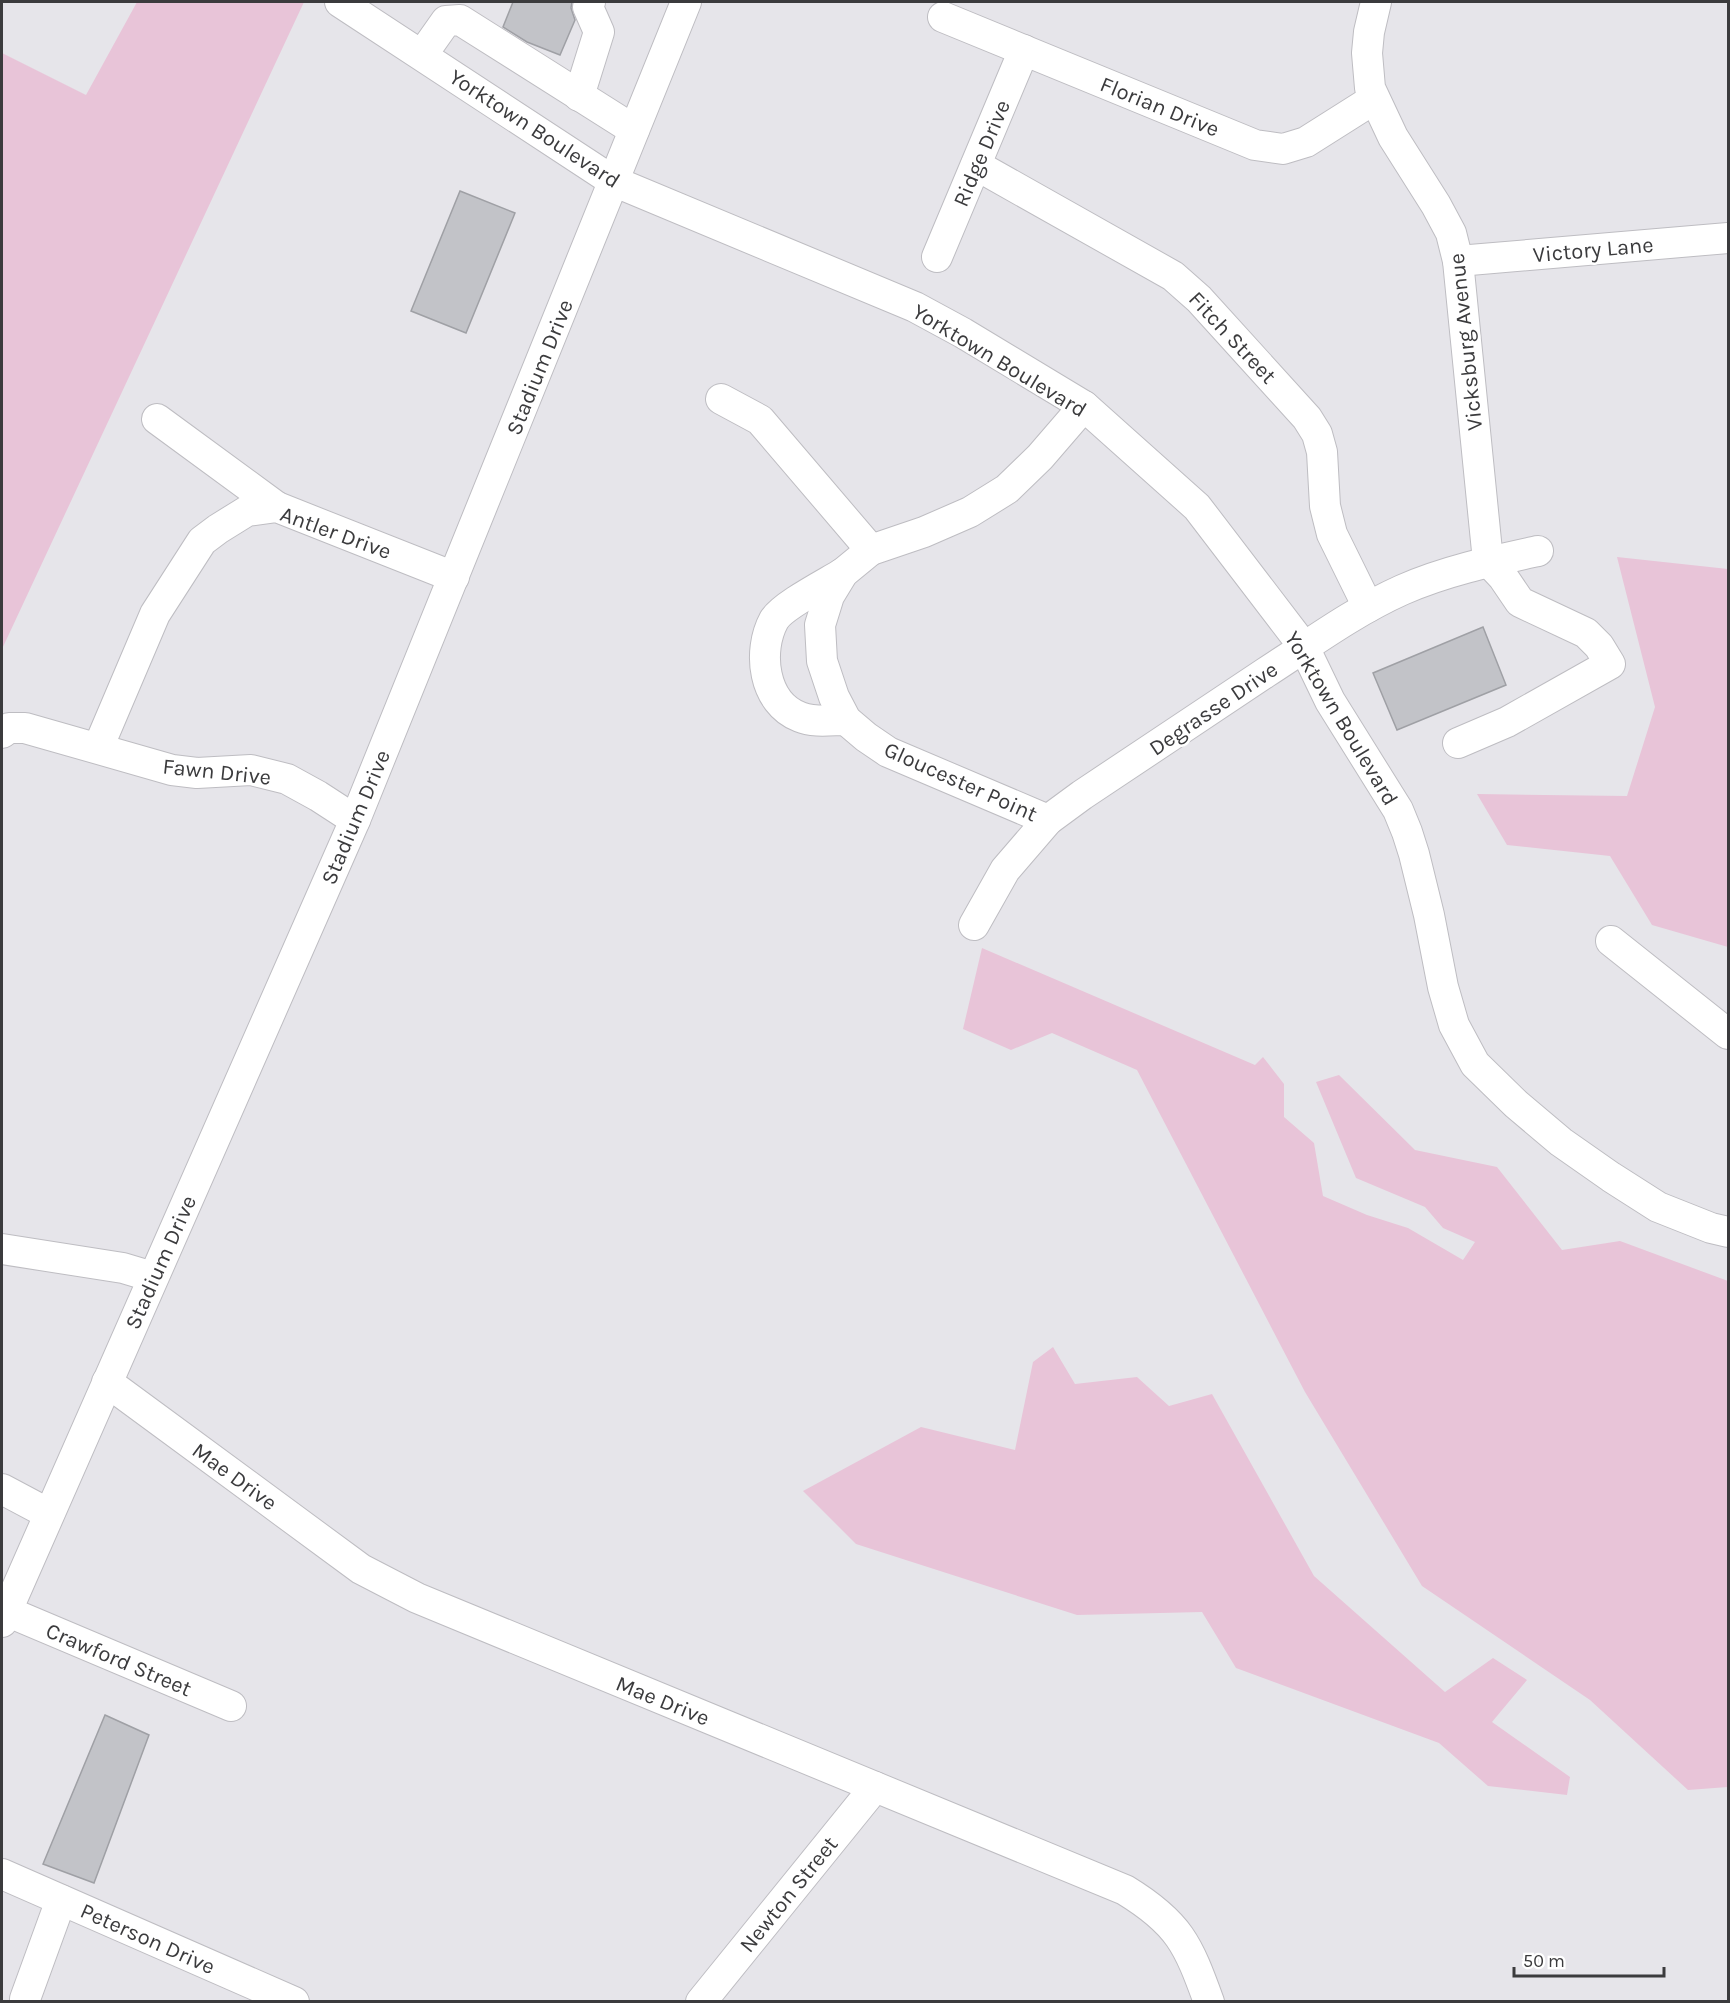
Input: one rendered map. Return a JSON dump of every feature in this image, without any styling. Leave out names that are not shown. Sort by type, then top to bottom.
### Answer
[{"type":"street","name":"Yorktown Boulevard","points":[[340,2],[613,181],[915,307],[971,337],[1083,406],[1197,507],[1304,647],[1330,701],[1398,810],[1407,832],[1422,885],[1448,1006],[1454,1025],[1475,1064],[1516,1104],[1561,1142],[1611,1177],[1658,1207],[1711,1228],[1728,1232]]},
{"type":"street","points":[[586,100],[599,32],[588,7],[590,2]]},
{"type":"street","name":"Stadium Drive","points":[[4,1616],[355,820],[686,2]]},
{"type":"street","name":"Vicksburg Avenue","points":[[1376,2],[1367,53],[1370,88],[1392,137],[1436,205],[1451,233],[1458,261],[1488,561]]},
{"type":"street","name":"Florian Drive","points":[[943,17],[1255,145],[1283,148],[1306,142],[1374,99]]},
{"type":"street","points":[[422,55],[446,21],[460,20],[634,130]]},
{"type":"street","name":"Ridge Drive","points":[[937,257],[1024,50]]},
{"type":"street","name":"Fitch Street","points":[[976,165],[1173,276],[1199,299],[1307,418],[1317,434],[1322,452],[1325,506],[1332,534],[1368,607]]},
{"type":"street","name":"Victory Lane","points":[[1458,261],[1728,238]]},
{"type":"street","points":[[721,399],[760,420],[872,550]]},
{"type":"street","name":"Gloucester Point","points":[[846,720],[816,720],[800,717],[784,707],[774,693],[766,674],[763,649],[774,619],[799,599],[843,573],[872,550],[924,532],[970,512],[1007,489],[1040,457],[1083,406]]},
{"type":"street","points":[[157,419],[277,507]]},
{"type":"street","name":"Antler Drive","points":[[98,748],[155,614],[202,542],[218,529],[248,511],[277,507],[454,577]]},
{"type":"street","name":"Degrasse Drive","points":[[974,925],[1005,870],[1048,820],[1304,647],[1368,607],[1404,589],[1488,561],[1538,551]]},
{"type":"street","points":[[1458,743],[1507,723],[1610,664],[1599,646],[1586,633],[1520,602],[1503,577],[1488,561]]},
{"type":"street","name":"Gloucester Point","points":[[843,573],[829,596],[820,625],[822,661],[834,698],[846,720],[888,752],[1048,820]]},
{"type":"street","name":"Fawn Drive","points":[[2,733],[9,728],[25,728],[172,770],[196,773],[251,770],[287,779],[355,820]]},
{"type":"street","points":[[1611,941],[1728,1034]]},
{"type":"street","points":[[2,1249],[123,1268],[153,1277]]},
{"type":"street","name":"Mae Drive","points":[[107,1382],[379,1580],[417,1598],[1125,1890],[1161,1914],[1175,1929],[1186,1945],[1209,2001]]},
{"type":"street","points":[[2,1489],[49,1515]]},
{"type":"street","name":"Crawford Street","points":[[4,1616],[231,1706]]},
{"type":"street","name":"Newton Street","points":[[701,2001],[875,1787]]},
{"type":"street","name":"Peterson Drive","points":[[2,1874],[294,2001]]},
{"type":"street","points":[[25,1999],[61,1900]]},
{"type":"shaded area","points":[[137,2],[304,2],[2,649],[2,53],[86,95]]},
{"type":"shaded area","points":[[1617,557],[1728,569],[1728,947],[1652,925],[1610,856],[1507,845],[1477,794],[1627,796],[1655,707]]},
{"type":"shaded area","points":[[982,948],[1255,1065],[1263,1057],[1284,1084],[1284,1117],[1314,1143],[1323,1196],[1367,1215],[1408,1228],[1463,1260],[1475,1242],[1443,1228],[1425,1207],[1356,1178],[1316,1082],[1339,1075],[1415,1150],[1497,1167],[1562,1250],[1620,1241],[1728,1281],[1728,1787],[1688,1790],[1590,1700],[1422,1586],[1305,1392],[1137,1070],[1052,1033],[1011,1050],[963,1029]]},
{"type":"shaded area","points":[[1053,1347],[1075,1384],[1137,1377],[1169,1406],[1212,1394],[1314,1576],[1445,1692],[1493,1658],[1527,1680],[1492,1722],[1570,1777],[1567,1795],[1488,1786],[1439,1743],[1236,1668],[1202,1612],[1077,1615],[856,1544],[803,1491],[921,1427],[1015,1450],[1033,1362]]},
{"type":"building","points":[[513,2],[572,2],[571,8],[575,20],[560,55],[527,42],[503,27]]},
{"type":"building","points":[[460,191],[515,213],[466,333],[411,311]]},
{"type":"building","points":[[1483,627],[1506,685],[1397,730],[1373,673]]},
{"type":"building","points":[[105,1715],[149,1735],[94,1883],[43,1864]]}]
